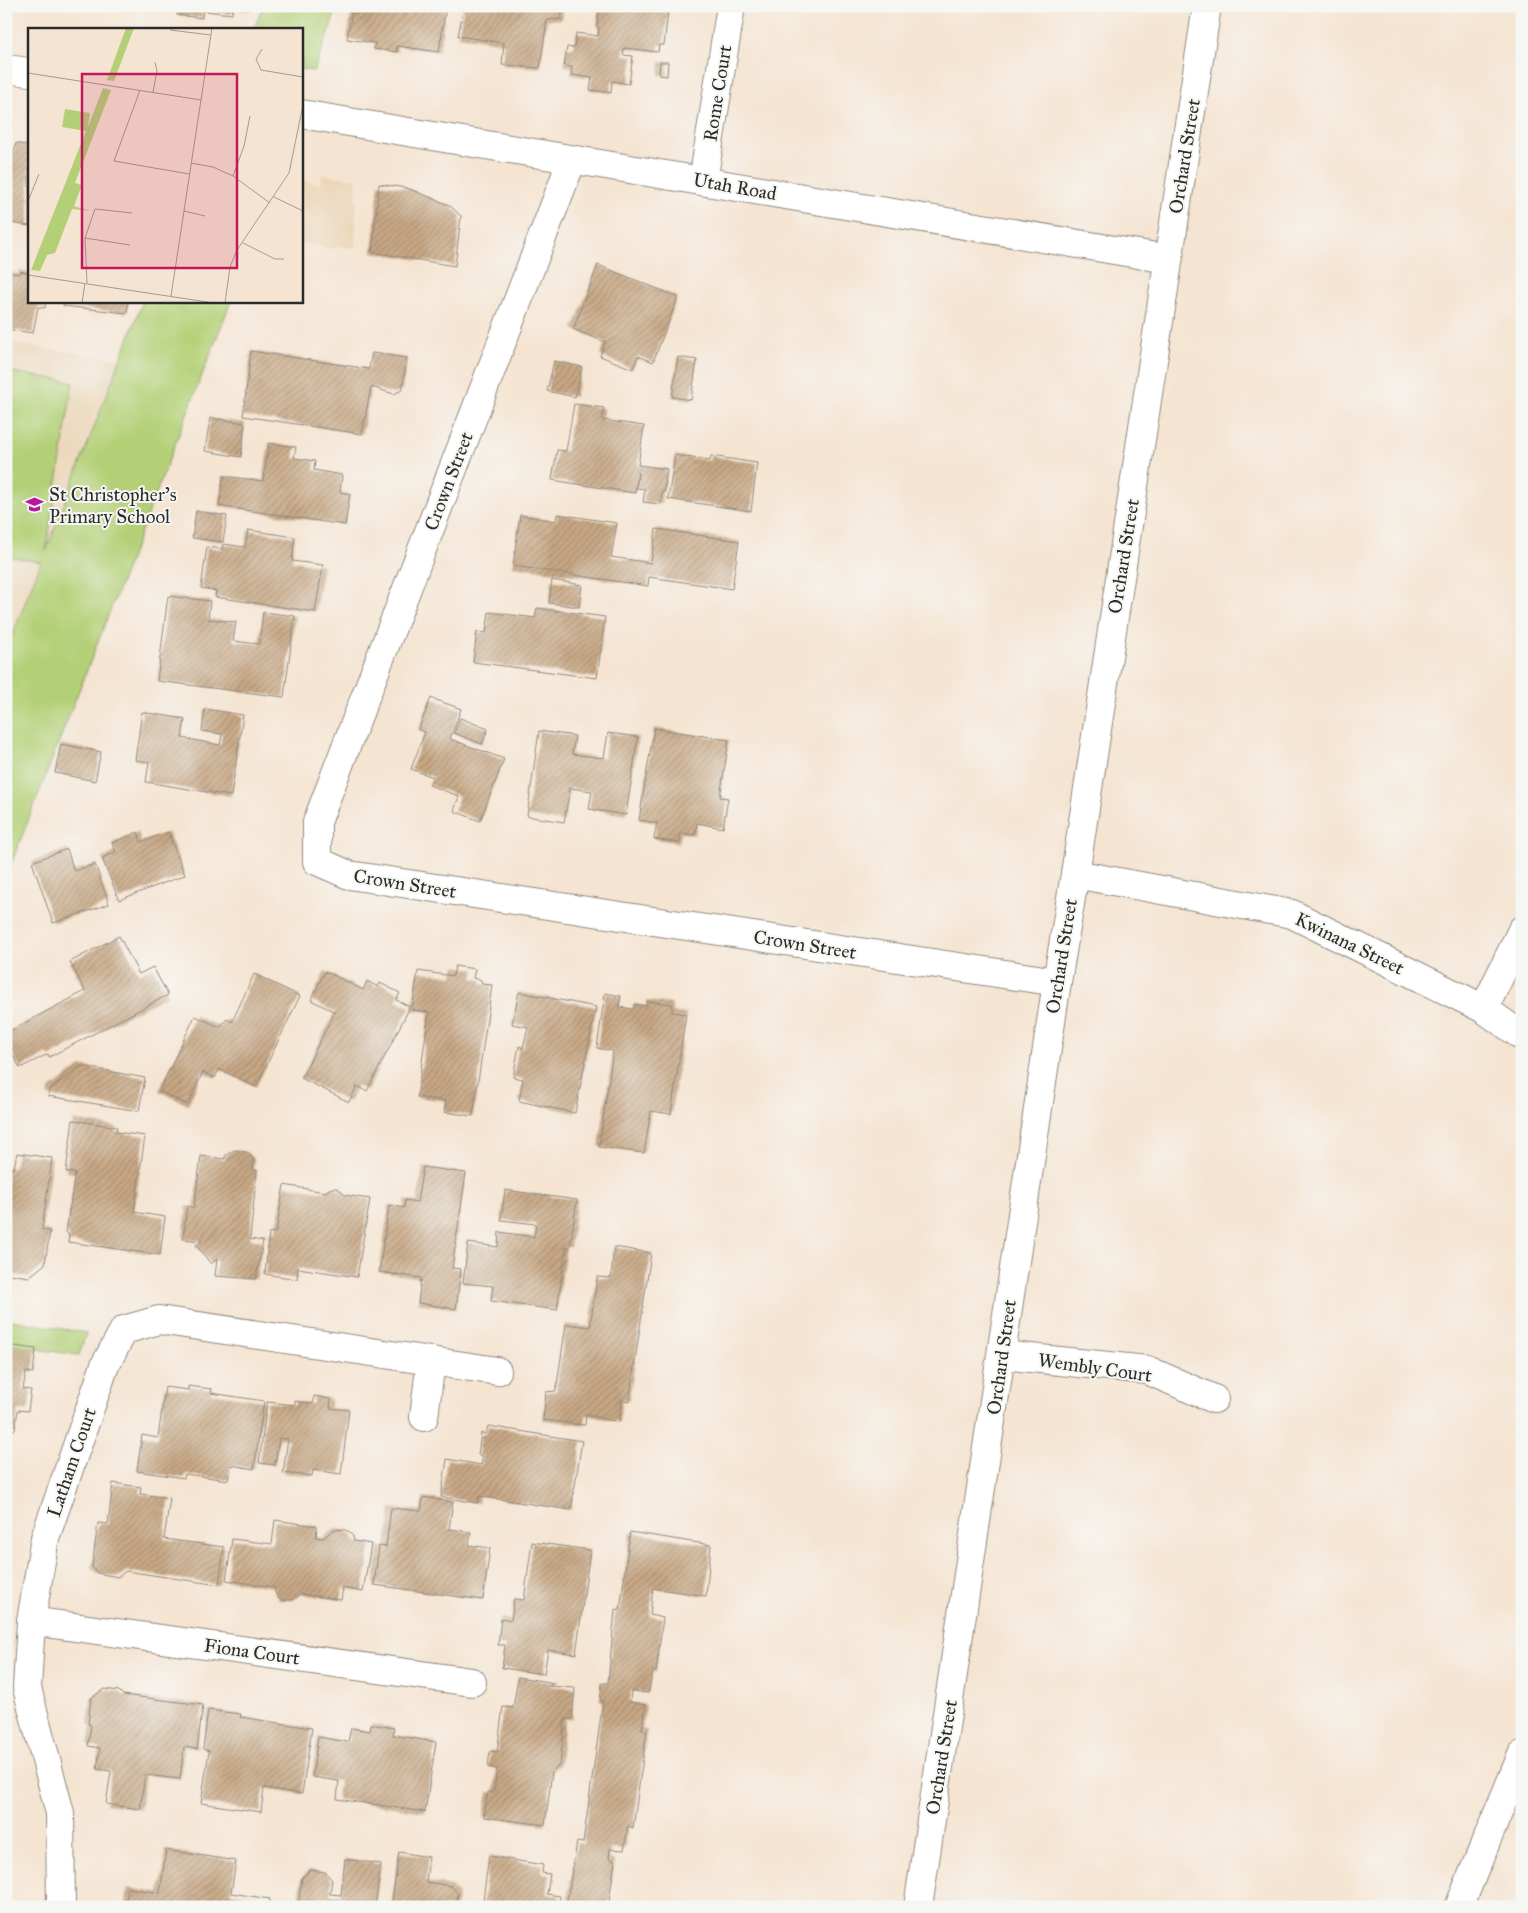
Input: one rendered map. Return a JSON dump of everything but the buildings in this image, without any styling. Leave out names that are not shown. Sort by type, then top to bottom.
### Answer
[{"type":"street","name":"Rome Court","points":[[703,180],[731,6]]},
{"type":"street","name":"Orchard Street","points":[[918,1907],[1057,982],[1207,6]]},
{"type":"street","points":[[6,69],[28,72]]},
{"type":"street","name":"Utah Road","points":[[302,114],[1168,259]]},
{"type":"street","name":"Crown Street","points":[[572,160],[317,822],[317,861],[349,875],[1057,982]]},
{"type":"street","name":"Kwinana Street","points":[[1075,874],[1292,914],[1484,1008],[1522,1036]]},
{"type":"street","points":[[1484,1008],[1522,930]]},
{"type":"street","name":"Latham Court","points":[[61,1907],[60,1813],[27,1688],[31,1621],[45,1538],[105,1365],[124,1330],[159,1320],[497,1371]]},
{"type":"street","name":"Wembly Court","points":[[1002,1355],[1147,1370],[1214,1399]]},
{"type":"street","points":[[424,1417],[431,1361]]},
{"type":"street","name":"Fiona Court","points":[[31,1621],[472,1682]]},
{"type":"street","points":[[1459,1907],[1522,1755]]},
{"type":"shaded area","points":[[322,174],[357,179],[355,248],[336,246],[335,249],[302,243],[302,180],[321,184]]},
{"type":"shaded area","name":"St Christopher’s Primary School","points":[[6,343],[120,359],[6,651]]},
{"type":"green space","points":[[263,6],[338,6],[314,71],[302,69],[302,28],[254,28]]},
{"type":"green space","points":[[143,302],[231,302],[6,877],[6,652],[41,562],[6,556],[6,371],[73,382],[46,551]]},
{"type":"green space","points":[[6,1319],[86,1333],[79,1355],[6,1345]]},
{"type":"place","name":"St Christopher’s Primary School","points":[[35,505]]}]
